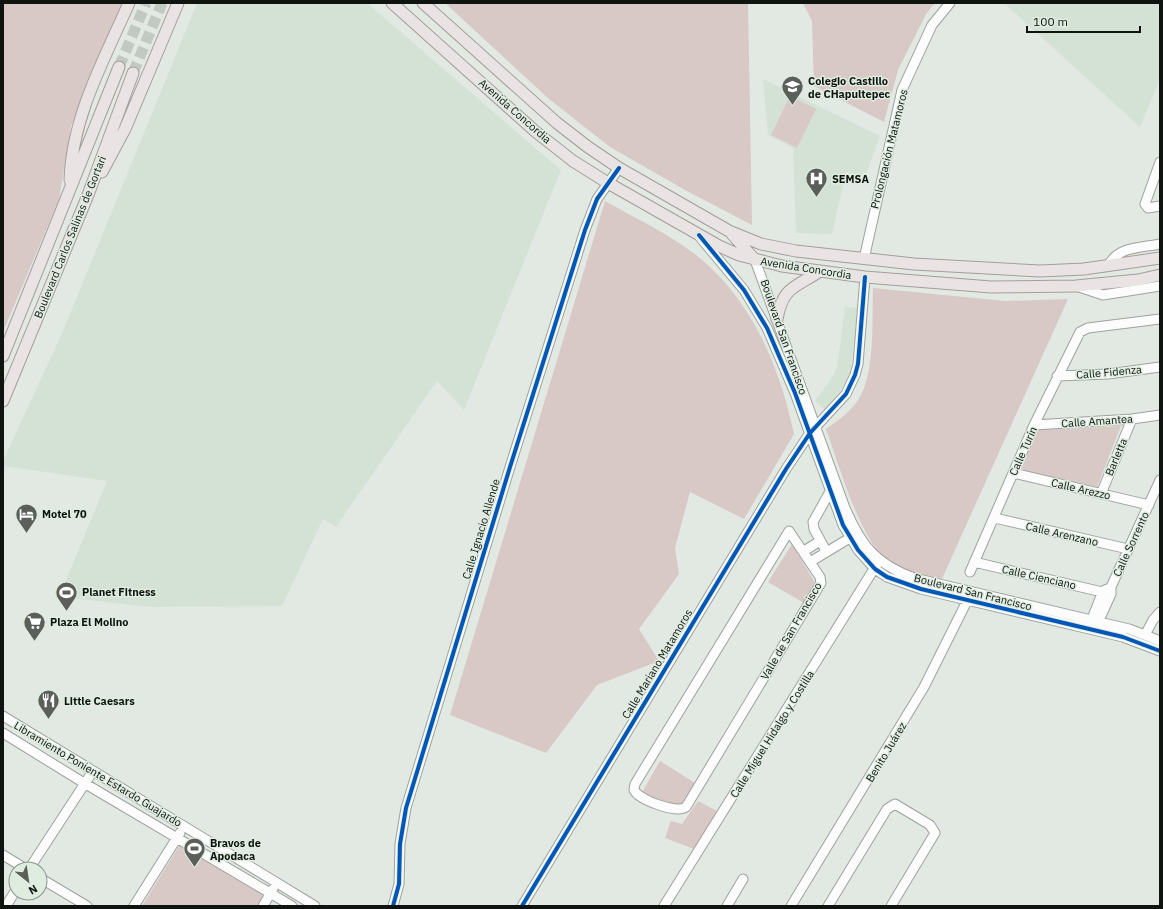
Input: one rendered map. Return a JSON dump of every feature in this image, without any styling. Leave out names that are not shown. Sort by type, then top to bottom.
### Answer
[{"type":"main road","points":[[70,187],[72,157],[81,114],[128,3]]},
{"type":"main road","points":[[88,194],[121,139],[178,3]]},
{"type":"main road","name":"Avenida Concordia","points":[[392,3],[536,132],[573,161],[608,183],[719,246],[755,260],[865,277],[991,287],[1076,286],[1160,275]]},
{"type":"main road","name":"Avenida Concordia","points":[[423,3],[557,123],[588,147],[619,168],[729,231],[761,244],[796,251],[864,259],[957,267],[1040,271],[1108,266],[1160,258]]},
{"type":"main road","name":"Boulevard Carlos Salinas de Gortari","points":[[3,356],[119,67]]},
{"type":"main road","name":"Boulevard Carlos Salinas de Gortari","points":[[3,401],[88,194],[133,73]]},
{"type":"main road","points":[[729,231],[755,260]]},
{"type":"main road","points":[[865,277],[869,267],[877,264],[938,271],[957,267]]},
{"type":"main road","points":[[777,319],[780,304],[787,291],[820,271]]},
{"type":"street","name":"Prolongación Matamoros","points":[[864,259],[902,90],[932,25],[950,3]]},
{"type":"street","points":[[1160,162],[1145,207],[1160,206]]},
{"type":"street","name":"Calle Ignacio Allende","points":[[393,906],[399,884],[400,844],[406,808],[556,317],[590,216],[597,200],[619,168]]},
{"type":"street","name":"Boulevard San Francisco","points":[[699,235],[744,290],[756,309],[783,362],[837,483],[858,550],[903,584],[968,601],[1093,625],[1129,629],[1159,638]]},
{"type":"street","points":[[1108,266],[1115,255],[1122,252],[1160,244]]},
{"type":"street","name":"Boulevard San Francisco","points":[[755,260],[777,319],[813,430],[829,491],[853,536]]},
{"type":"street","name":"Calle Mariano Matamoros","points":[[522,906],[786,469],[813,430],[846,394],[855,375],[858,364],[865,277]]},
{"type":"street","points":[[1076,286],[1103,295],[1160,286]]},
{"type":"street","name":"Calle Turín","points":[[970,572],[995,518],[1034,425],[1080,332],[1088,328],[1160,320]]},
{"type":"street","name":"Calle Fidenza","points":[[1057,376],[1108,374],[1160,367]]},
{"type":"street","name":"Calle Amantea","points":[[1034,425],[1132,420],[1160,415]]},
{"type":"street","name":"Barletta","points":[[1101,494],[1132,420]]},
{"type":"street","name":"Calle Arezzo","points":[[1013,473],[1149,505]]},
{"type":"street","name":"Calle Sorrento","points":[[1093,625],[1160,480]]},
{"type":"street","points":[[826,551],[812,522],[829,491],[837,483]]},
{"type":"street","name":"Calle Arenzano","points":[[995,518],[1128,549]]},
{"type":"street","name":"Valle de San Francisco","points":[[789,531],[804,551],[820,577],[821,583],[688,805],[677,810],[639,797],[634,790],[636,784],[789,531]]},
{"type":"street","points":[[810,562],[853,536]]},
{"type":"street","points":[[804,551],[820,541]]},
{"type":"street","name":"Calle Cienciano","points":[[974,562],[1108,590]]},
{"type":"street","name":"Boulevard San Francisco","points":[[877,565],[914,578],[1093,625],[1160,651]]},
{"type":"street","name":"Calle Miguel Hidalgo y Costilla","points":[[664,906],[877,565]]},
{"type":"street","name":"Benito Juárez","points":[[791,906],[908,715],[940,658],[971,592]]},
{"type":"street","points":[[1145,635],[1153,620],[1160,612]]},
{"type":"street","name":"Libramiento Poniente Estardo Guajardo","points":[[3,716],[315,906]]},
{"type":"street","name":"Libramiento Poniente Estardo Guajardo","points":[[3,733],[84,783],[292,906]]},
{"type":"street","points":[[32,861],[93,771]]},
{"type":"street","points":[[828,906],[887,809],[895,804],[930,825],[935,833],[891,906]]},
{"type":"street","points":[[134,906],[185,826]]},
{"type":"street","points":[[3,855],[13,861]]},
{"type":"street","points":[[727,906],[743,879]]},
{"type":"street","points":[[48,883],[87,906]]},
{"type":"street","points":[[263,906],[278,883]]},
{"type":"shaded area","points":[[3,3],[123,3],[71,126],[59,199],[3,332]]},
{"type":"shaded area","points":[[197,3],[367,3],[561,170],[464,410],[437,381],[336,527],[323,519],[282,606],[150,607],[59,597],[107,481],[3,466],[3,461],[63,331]]},
{"type":"shaded area","points":[[445,3],[748,3],[752,225],[685,190],[610,147],[549,99]]},
{"type":"shaded area","points":[[803,3],[935,3],[926,14],[898,70],[884,122],[814,86],[812,21]]},
{"type":"shaded area","points":[[1004,3],[1160,3],[1160,79],[1140,127]]},
{"type":"shaded area","name":"Colegio Castillo de CHapultepec","points":[[763,79],[880,136],[865,177],[846,172],[832,234],[796,233],[793,148],[768,135]]},
{"type":"shaded area","points":[[790,96],[816,109],[797,148],[771,135]]},
{"type":"shaded area","points":[[605,201],[674,239],[711,268],[727,285],[742,304],[765,345],[782,389],[794,434],[744,519],[690,492],[675,548],[679,574],[639,629],[659,661],[597,685],[546,753],[450,715]]},
{"type":"shaded area","points":[[873,288],[1005,301],[1068,299],[941,581],[911,573],[894,566],[882,557],[862,524],[853,504],[826,429],[850,410],[861,395],[865,384],[871,357]]},
{"type":"shaded area","points":[[845,307],[858,308],[850,375],[825,410],[815,401],[837,368]]},
{"type":"shaded area","points":[[1121,426],[1097,487],[1021,470],[1037,430]]},
{"type":"shaded area","points":[[792,544],[817,586],[804,603],[768,582]]},
{"type":"shaded area","points":[[660,761],[695,783],[680,807],[641,794]]},
{"type":"shaded area","points":[[698,801],[717,811],[694,849],[665,838],[671,821],[682,824]]},
{"type":"shaded area","name":"Bravos de Apodaca","points":[[181,843],[265,894],[258,906],[142,906]]},
{"type":"tunnel","points":[[119,67],[146,3]]},
{"type":"tunnel","points":[[133,73],[162,3]]},
{"type":"cycle path","points":[[393,906],[399,884],[400,844],[406,808],[510,467],[585,230],[597,199],[619,168]]},
{"type":"cycle path","points":[[699,235],[744,290],[767,328],[795,393],[843,525],[858,550],[875,569],[887,577],[921,589],[1123,637],[1160,651]]},
{"type":"cycle path","points":[[522,906],[786,469],[810,433],[846,394],[855,375],[858,364],[865,277]]},
{"type":"place","name":"Colegio Castillo de CHapultepec","points":[[793,106]]},
{"type":"place","name":"SEMSA","points":[[817,198]]},
{"type":"place","name":"Motel 70","points":[[27,534]]},
{"type":"place","name":"Planet Fitness","points":[[66,612]]},
{"type":"place","name":"Plaza El Molino","points":[[34,642]]},
{"type":"place","name":"Little Caesars","points":[[49,720]]},
{"type":"place","name":"Bravos de Apodaca","points":[[194,868]]}]
